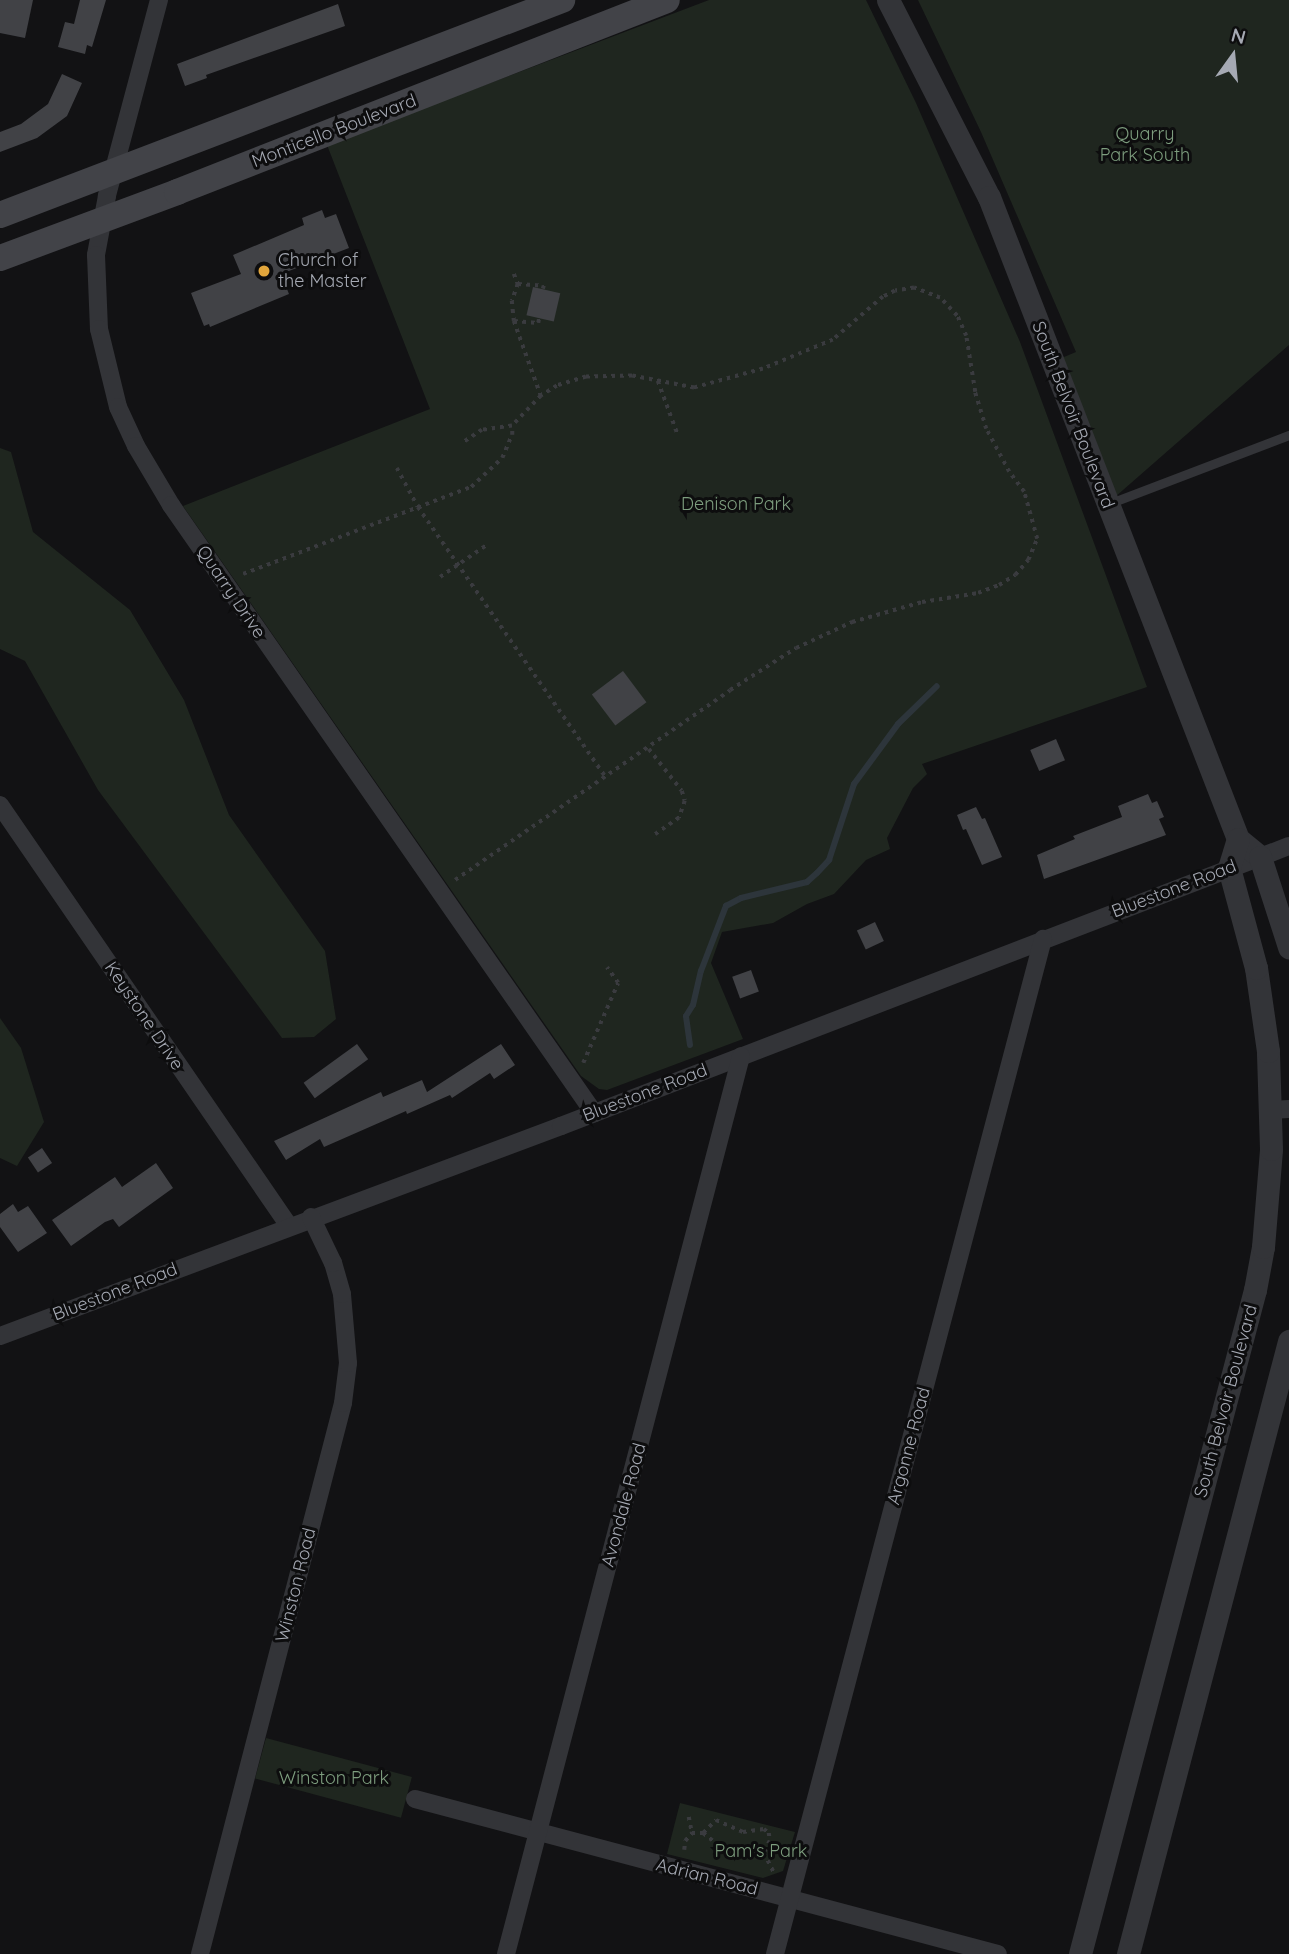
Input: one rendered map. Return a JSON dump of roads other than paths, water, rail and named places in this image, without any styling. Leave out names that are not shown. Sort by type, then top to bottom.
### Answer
[{"type":"main road","points":[[0,215],[562,0]]},
{"type":"main road","name":"Monticello Boulevard","points":[[0,258],[667,0]]},
{"type":"street","name":"Quarry Drive","points":[[159,0],[101,220],[95,263],[99,329],[118,407],[136,446],[171,505],[594,1113]]},
{"type":"street","name":"South Belvoir Boulevard","points":[[888,0],[989,197],[1238,839],[1260,857]]},
{"type":"street","name":"Keystone Drive","points":[[0,805],[289,1226]]},
{"type":"street","points":[[1229,868],[1238,839]]},
{"type":"street","name":"Bluestone Road","points":[[0,1336],[311,1217],[594,1113],[1289,846]]},
{"type":"street","points":[[1260,857],[1289,947]]},
{"type":"street","name":"South Belvoir Boulevard","points":[[1080,1954],[1255,1290],[1268,1203],[1280,1110],[1256,968],[1229,868]]},
{"type":"street","name":"Argonne Road","points":[[775,1954],[1043,939]]},
{"type":"street","name":"Avondale Road","points":[[506,1954],[741,1056]]},
{"type":"street","name":"Winston Road","points":[[200,1954],[342,1403],[348,1352],[342,1294],[333,1263],[311,1217]]},
{"type":"street","points":[[1128,1954],[1289,1341]]},
{"type":"street","name":"Adrian Road","points":[[415,1799],[998,1954]]},
{"type":"lane","points":[[1108,505],[1289,435]]},
{"type":"waterway","points":[[690,1045],[686,1016],[693,1005],[701,971],[726,906],[741,898],[807,882],[817,873],[829,860],[854,784],[898,724],[937,686]]},
{"type":"place","name":"Church of the Master","points":[[264,271]]},
{"type":"park label","name":"Quarry Park South","points":[[1145,145]]},
{"type":"park label","name":"Denison Park","points":[[736,504]]},
{"type":"park label","name":"Winston Park","points":[[334,1778]]},
{"type":"park label","name":"Pam's Park","points":[[761,1851]]}]
